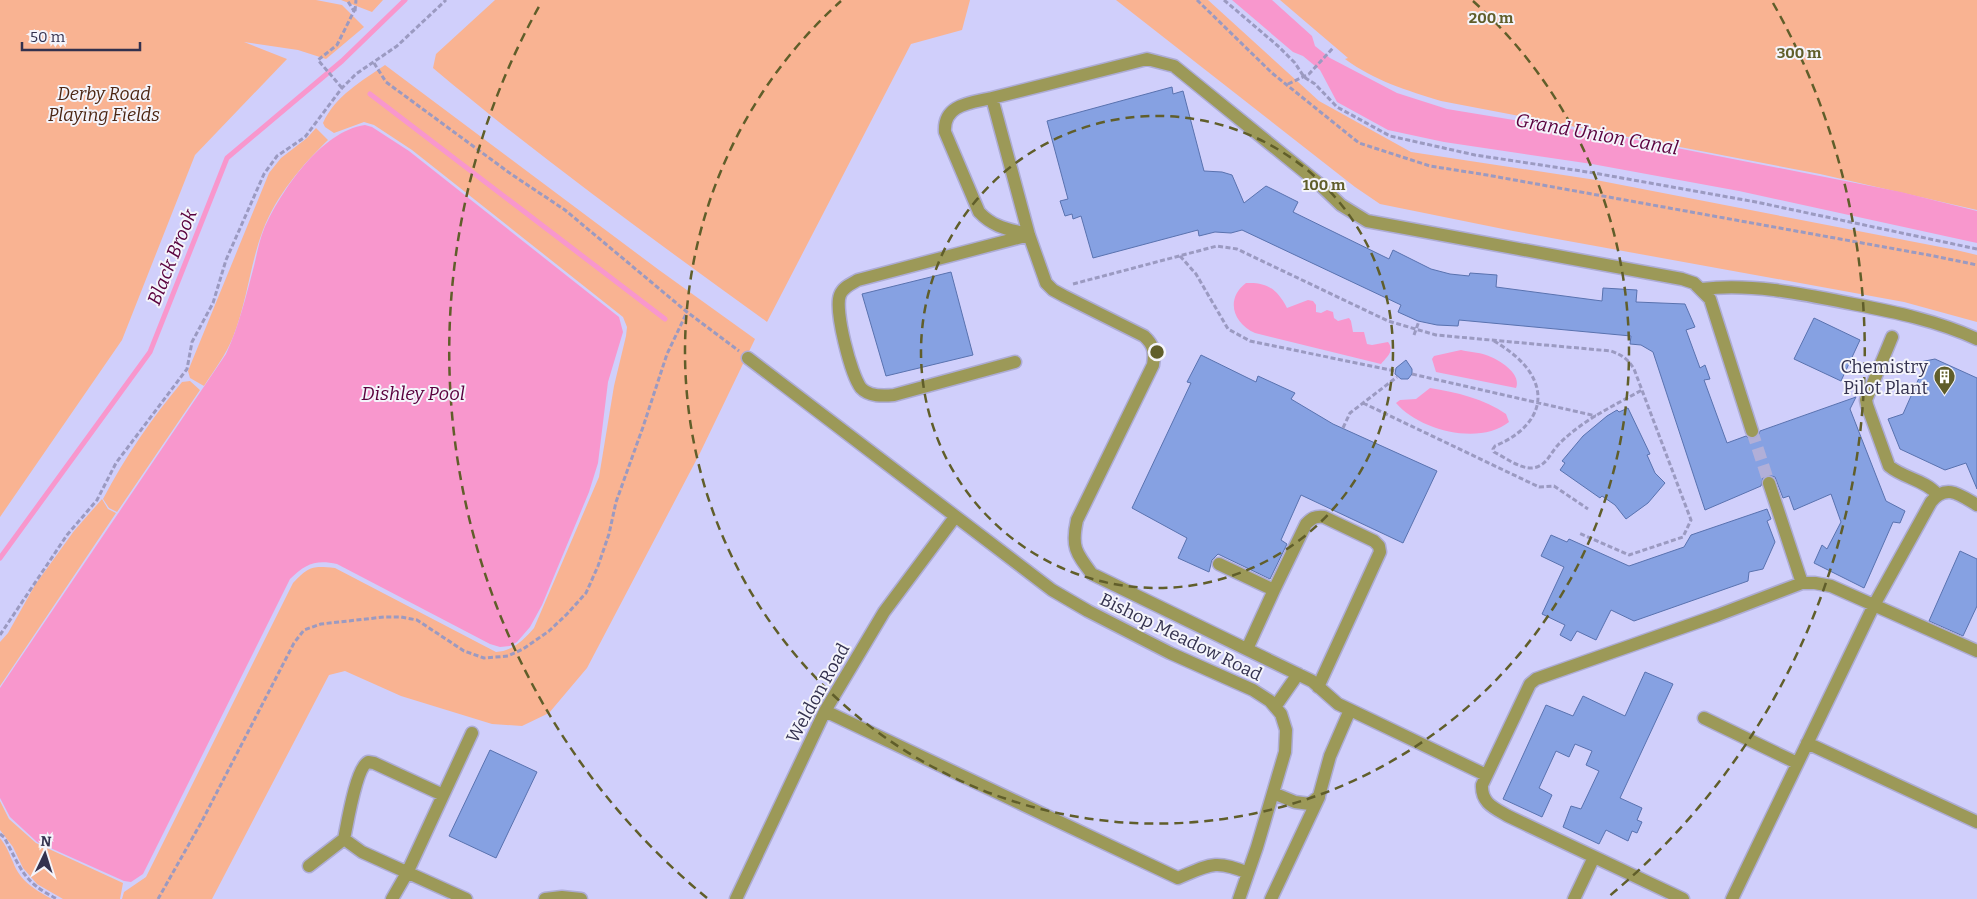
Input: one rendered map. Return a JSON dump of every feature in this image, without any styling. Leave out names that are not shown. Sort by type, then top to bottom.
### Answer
[{"type":"street","points":[[1029,235],[1000,227],[988,221],[979,212],[945,132],[944,123],[948,114],[954,109],[992,98],[1148,60],[1174,66],[1317,182],[1341,206],[1367,222],[1682,279],[1694,283],[1710,299],[1752,431]]},
{"type":"street","points":[[992,98],[1029,235],[1046,283],[1053,290],[1144,336],[1152,343],[1155,353],[1153,365],[1077,520],[1073,538],[1079,556],[1092,574],[1312,681],[1338,704],[1486,775]]},
{"type":"street","points":[[1015,362],[894,395],[871,394],[862,389],[854,374],[838,307],[841,294],[848,286],[858,280],[1029,235]]},
{"type":"street","points":[[1702,289],[1724,286],[1760,288],[1824,298],[1886,310],[1933,322],[1977,339]]},
{"type":"street","points":[[1892,338],[1866,400],[1867,405],[1889,466],[1932,489],[1937,494]]},
{"type":"street","name":"Bishop Meadow Road","points":[[748,358],[1052,590],[1088,611],[1170,653],[1247,686],[1270,700],[1281,714],[1286,730],[1285,752],[1239,899]]},
{"type":"street","points":[[1769,483],[1802,583]]},
{"type":"street","points":[[1732,898],[1874,605],[1931,502],[1937,494],[1946,491],[1955,493],[1977,505]]},
{"type":"street","points":[[1247,649],[1306,524],[1311,518],[1317,516],[1324,517],[1374,541],[1379,546],[1380,552],[1318,687]]},
{"type":"street","name":"Weldon Road","points":[[736,899],[825,711],[884,612],[955,517]]},
{"type":"street","points":[[1220,564],[1274,590]]},
{"type":"street","points":[[1683,899],[1657,894],[1594,857],[1489,805],[1482,792],[1482,785],[1526,691],[1536,679],[1718,615],[1802,583],[1831,586],[1976,648]]},
{"type":"street","points":[[1275,707],[1298,674]]},
{"type":"street","points":[[1271,899],[1320,796],[1330,756],[1350,710]]},
{"type":"street","points":[[825,711],[1178,878],[1215,864],[1230,865],[1248,873]]},
{"type":"street","points":[[1704,718],[1797,764]]},
{"type":"street","points":[[392,899],[407,873],[472,733]]},
{"type":"street","points":[[1806,743],[1977,822]]},
{"type":"street","points":[[309,866],[344,839],[353,794],[363,766],[368,762],[374,763],[443,795]]},
{"type":"street","points":[[1273,793],[1295,802],[1310,804],[1320,796]]},
{"type":"street","points":[[344,839],[362,852],[466,899]]},
{"type":"street","points":[[1574,899],[1594,857]]},
{"type":"street","points":[[546,899],[562,897],[582,899]]},
{"type":"path","points":[[347,0],[354,11]]},
{"type":"path","points":[[342,88],[318,60],[337,45],[354,11],[356,0]]},
{"type":"path","points":[[0,635],[67,534],[97,500],[116,463],[187,369],[192,342],[213,303],[226,260],[264,174],[277,156],[304,137],[342,88],[356,74],[397,46],[446,0]]},
{"type":"path","points":[[1197,0],[1272,73],[1359,143],[1430,166],[1536,183],[1977,265]]},
{"type":"path","points":[[1224,0],[1278,46],[1295,63],[1304,77],[1315,84],[1337,107],[1390,136],[1475,155],[1594,173],[1736,199],[1977,248]]},
{"type":"path","points":[[1288,84],[1309,74],[1333,48]]},
{"type":"path","points":[[374,63],[386,82],[511,174],[565,210],[687,312],[748,358]]},
{"type":"path","points":[[1053,290],[1217,246],[1237,249],[1388,322],[1416,330],[1436,334],[1611,351],[1620,354],[1629,361],[1642,390],[1691,520],[1682,537],[1629,555],[1579,533]]},
{"type":"path","points":[[1180,256],[1196,274],[1228,329],[1238,336],[1396,371]]},
{"type":"path","points":[[158,899],[202,821],[294,643],[304,630],[321,624],[350,620],[401,617],[417,620],[464,651],[484,658],[508,656],[523,649],[550,631],[586,593],[609,534],[616,502],[667,354],[687,312]]},
{"type":"path","points":[[1414,335],[1419,321]]},
{"type":"path","points":[[1493,340],[1527,368],[1536,385],[1537,410],[1518,433],[1492,448],[1494,452],[1524,466],[1538,467],[1547,461],[1557,446],[1574,431],[1642,390]]},
{"type":"path","points":[[1412,374],[1597,416]]},
{"type":"path","points":[[1343,428],[1350,413],[1397,377]]},
{"type":"path","points":[[1363,403],[1538,487],[1554,486],[1588,509]]},
{"type":"path","points":[[0,834],[4,837],[28,880],[57,899]]},
{"type":"green space","name":"Derby Road Playing Fields","points":[[0,0],[316,0],[342,5],[364,27],[326,59],[298,50],[244,42],[287,59],[195,155],[122,340],[0,517]]},
{"type":"green space","points":[[341,0],[383,0],[372,12]]},
{"type":"green space","points":[[495,0],[970,0],[962,30],[911,44],[767,322],[556,166],[433,68],[436,54]]},
{"type":"green space","points":[[1116,0],[1208,0],[1319,101],[1411,152],[1596,180],[1977,255],[1977,322],[1904,302],[1513,231],[1380,204],[1355,187]]},
{"type":"green space","points":[[1280,0],[1977,0],[1977,210],[1820,174],[1441,101],[1391,84],[1356,67]]},
{"type":"green space","points":[[385,65],[659,270],[755,339],[700,453],[587,668],[549,713],[522,726],[492,724],[401,696],[345,671],[329,675],[212,899],[122,899],[124,892],[146,877],[293,583],[303,573],[316,567],[335,568],[496,652],[507,650],[521,641],[534,628],[599,477],[614,386],[626,336],[627,327],[623,317],[412,150],[374,125],[364,122],[334,133],[325,127],[323,123],[328,113],[342,97],[358,83]]},
{"type":"green space","points":[[316,128],[328,140],[282,193],[268,217],[255,256],[238,324],[230,344],[204,386],[190,378],[188,371],[269,173],[281,158],[307,138]]},
{"type":"green space","points":[[190,381],[200,390],[117,512],[109,508],[103,499],[130,453],[182,382]]},
{"type":"green space","points":[[102,499],[108,509],[116,513],[0,686],[0,642],[8,633],[35,585],[74,531]]},
{"type":"green space","points":[[0,801],[9,819],[36,843],[123,883],[120,899],[63,899],[37,884],[23,868],[13,847],[0,830]]},
{"type":"green space","points":[[0,838],[24,880],[52,899],[0,899]]},
{"type":"water","name":"Grand Union Canal","points":[[1232,0],[1272,0],[1312,36],[1315,46],[1330,58],[1397,93],[1447,109],[1631,139],[1901,192],[1977,211],[1977,243],[1739,191],[1592,164],[1444,142],[1388,130],[1337,102],[1320,70],[1303,56],[1293,52]]},
{"type":"water","name":"Dishley Pool","points":[[365,125],[372,127],[409,151],[619,317],[623,332],[608,382],[598,463],[589,492],[542,605],[530,627],[517,642],[510,646],[500,647],[490,644],[337,564],[323,562],[311,564],[295,574],[290,579],[143,874],[131,882],[124,881],[37,842],[10,817],[0,798],[0,688],[226,354],[242,311],[262,234],[271,214],[292,181],[304,165],[333,138]]},
{"type":"water","points":[[1246,283],[1266,285],[1271,288],[1287,308],[1308,300],[1313,301],[1316,305],[1316,312],[1321,313],[1327,310],[1333,312],[1334,318],[1338,321],[1349,318],[1353,332],[1364,332],[1367,344],[1388,342],[1391,348],[1389,354],[1381,364],[1255,333],[1241,323],[1234,310],[1235,296]]},
{"type":"water","points":[[1461,350],[1483,354],[1508,367],[1516,377],[1516,388],[1436,372],[1432,359],[1434,356]]},
{"type":"water","points":[[1430,388],[1480,400],[1506,414],[1509,422],[1496,429],[1482,433],[1450,432],[1419,421],[1406,413],[1396,403],[1400,400],[1416,399]]},
{"type":"building","points":[[1172,87],[1173,94],[1183,91],[1204,171],[1222,172],[1232,175],[1244,203],[1266,186],[1298,202],[1293,212],[1389,259],[1393,250],[1431,269],[1450,274],[1469,276],[1470,273],[1497,275],[1496,287],[1602,301],[1603,288],[1637,290],[1636,302],[1685,304],[1695,327],[1686,330],[1700,368],[1705,365],[1710,379],[1704,380],[1727,443],[1746,436],[1750,439],[1755,439],[1760,431],[1856,397],[1850,409],[1886,501],[1905,511],[1900,523],[1893,522],[1864,588],[1814,563],[1822,545],[1827,549],[1841,522],[1831,494],[1794,510],[1789,496],[1783,498],[1775,477],[1767,475],[1763,478],[1761,486],[1705,510],[1653,352],[1641,345],[1630,344],[1631,336],[1459,320],[1458,326],[1437,325],[1418,321],[1398,312],[1401,305],[1242,230],[1231,233],[1215,232],[1199,236],[1198,230],[1093,258],[1081,216],[1073,219],[1072,214],[1065,216],[1060,201],[1068,199],[1047,121]]},
{"type":"building","points":[[951,272],[973,355],[886,376],[862,294]]},
{"type":"building","points":[[1814,318],[1860,340],[1841,381],[1794,359]]},
{"type":"building","points":[[1201,355],[1256,382],[1258,376],[1295,393],[1291,399],[1333,424],[1437,471],[1403,543],[1301,495],[1281,540],[1287,544],[1270,579],[1218,554],[1212,560],[1209,572],[1178,558],[1187,538],[1132,508],[1191,383],[1187,382]]},
{"type":"building","name":"Chemistry Pilot Plant","points":[[1935,359],[1977,378],[1977,489],[1966,463],[1945,470],[1900,449],[1888,419],[1903,414],[1923,369],[1920,362]]},
{"type":"building","points":[[1406,360],[1412,369],[1412,374],[1408,379],[1401,379],[1395,374],[1396,368]]},
{"type":"building","points":[[1628,408],[1650,454],[1647,455],[1655,473],[1665,483],[1648,503],[1626,519],[1615,505],[1602,496],[1600,498],[1560,470],[1565,463],[1562,461],[1583,436],[1607,416],[1617,410],[1619,412]]},
{"type":"building","points":[[1767,509],[1771,519],[1767,521],[1775,542],[1763,569],[1749,572],[1748,581],[1634,621],[1611,610],[1596,640],[1577,631],[1571,641],[1560,635],[1565,625],[1542,614],[1564,567],[1541,556],[1551,535],[1567,542],[1569,539],[1629,566],[1684,547],[1691,535]]},
{"type":"building","points":[[1960,551],[1977,559],[1977,606],[1963,636],[1929,621]]},
{"type":"building","points":[[1645,672],[1673,684],[1620,798],[1642,808],[1637,820],[1642,822],[1637,833],[1632,831],[1628,841],[1606,830],[1599,844],[1563,827],[1571,806],[1581,809],[1599,771],[1586,765],[1592,751],[1575,744],[1569,757],[1556,751],[1539,788],[1552,795],[1542,817],[1503,799],[1546,705],[1573,716],[1583,696],[1625,716]]},
{"type":"building","points":[[490,750],[537,772],[496,858],[449,836]]},
{"type":"waterway","name":"Black Brook","points":[[0,558],[150,352],[227,158],[342,61],[405,0]]},
{"type":"waterway","points":[[370,94],[665,319]]},
{"type":"tunnel","points":[[1752,431],[1769,483]]},
{"type":"place","name":"Chemistry Pilot Plant","points":[[1944,396]]}]
